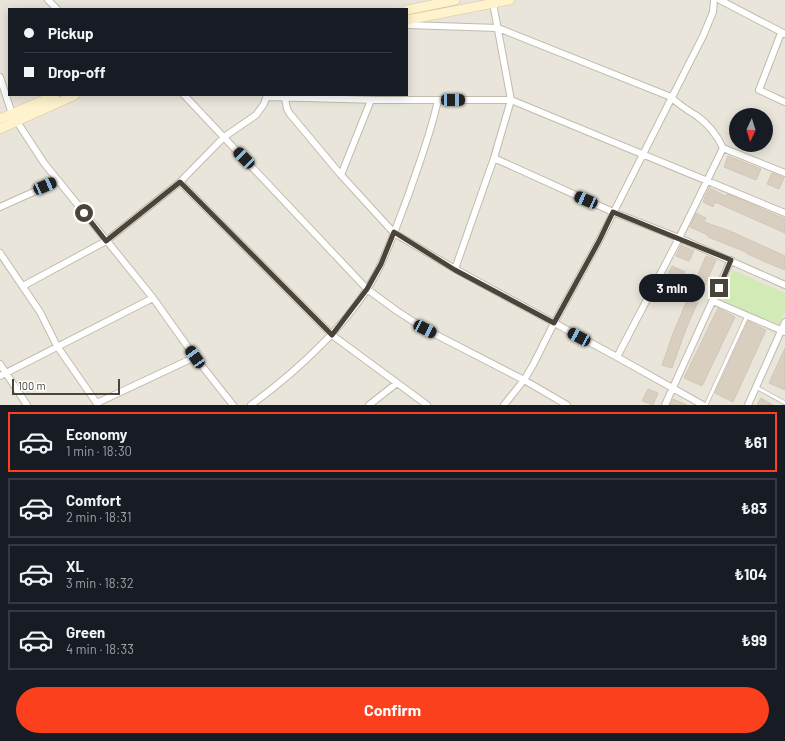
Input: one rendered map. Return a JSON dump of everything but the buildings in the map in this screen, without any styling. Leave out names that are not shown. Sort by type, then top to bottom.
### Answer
[{"type":"street","points":[[48,0],[56,8]]},
{"type":"street","points":[[408,10],[455,0]]},
{"type":"street","points":[[408,20],[510,0]]},
{"type":"street","points":[[504,405],[524,380],[599,241],[703,36],[713,12],[714,0]]},
{"type":"street","points":[[720,0],[783,34],[759,90],[785,102]]},
{"type":"street","points":[[455,270],[494,158],[511,100],[493,3]]},
{"type":"street","points":[[408,25],[498,28],[671,97],[678,104],[704,121],[715,134],[723,148],[785,173]]},
{"type":"street","points":[[0,77],[14,118],[44,163],[152,298],[195,357],[234,405]]},
{"type":"street","points":[[0,129],[14,118],[53,96]]},
{"type":"street","points":[[0,119],[14,118],[72,96]]},
{"type":"street","points":[[185,96],[367,289],[397,312],[425,329],[524,380],[567,405]]},
{"type":"street","points":[[23,286],[106,241],[180,182],[224,137],[256,115],[264,104],[266,96],[285,98],[511,100],[785,212]]},
{"type":"street","points":[[285,98],[287,109],[290,114],[340,175],[394,232],[455,270],[703,405]]},
{"type":"street","points":[[340,175],[376,98]]},
{"type":"street","points":[[251,405],[276,386],[332,335],[367,289],[381,264],[426,148],[438,100]]},
{"type":"street","points":[[617,357],[679,238],[723,148]]},
{"type":"street","points":[[494,158],[613,212],[731,260],[785,285]]},
{"type":"street","points":[[0,206],[58,181]]},
{"type":"street","points":[[180,182],[332,335],[428,405]]},
{"type":"street","points":[[0,253],[40,312],[57,346],[97,404],[195,357]]},
{"type":"street","points":[[665,405],[731,260]]},
{"type":"street","points":[[3,374],[152,298]]},
{"type":"street","points":[[713,301],[783,331]]},
{"type":"street","points":[[748,405],[783,331],[785,322]]},
{"type":"street","points":[[0,364],[3,374],[27,405]]},
{"type":"street","points":[[369,405],[397,383]]},
{"type":"lane","points":[[706,405],[747,316]]},
{"type":"lane","points":[[756,387],[785,403]]},
{"type":"shaded area","points":[[0,0],[785,0],[785,405],[0,405]]},
{"type":"green space","points":[[733,270],[785,293],[785,310],[778,326],[720,301]]},
{"type":"route","points":[[84,213],[106,241],[180,182],[332,335],[367,289],[381,264],[394,232],[402,239],[455,270],[554,323],[599,241],[613,212],[731,260],[719,288]]}]
